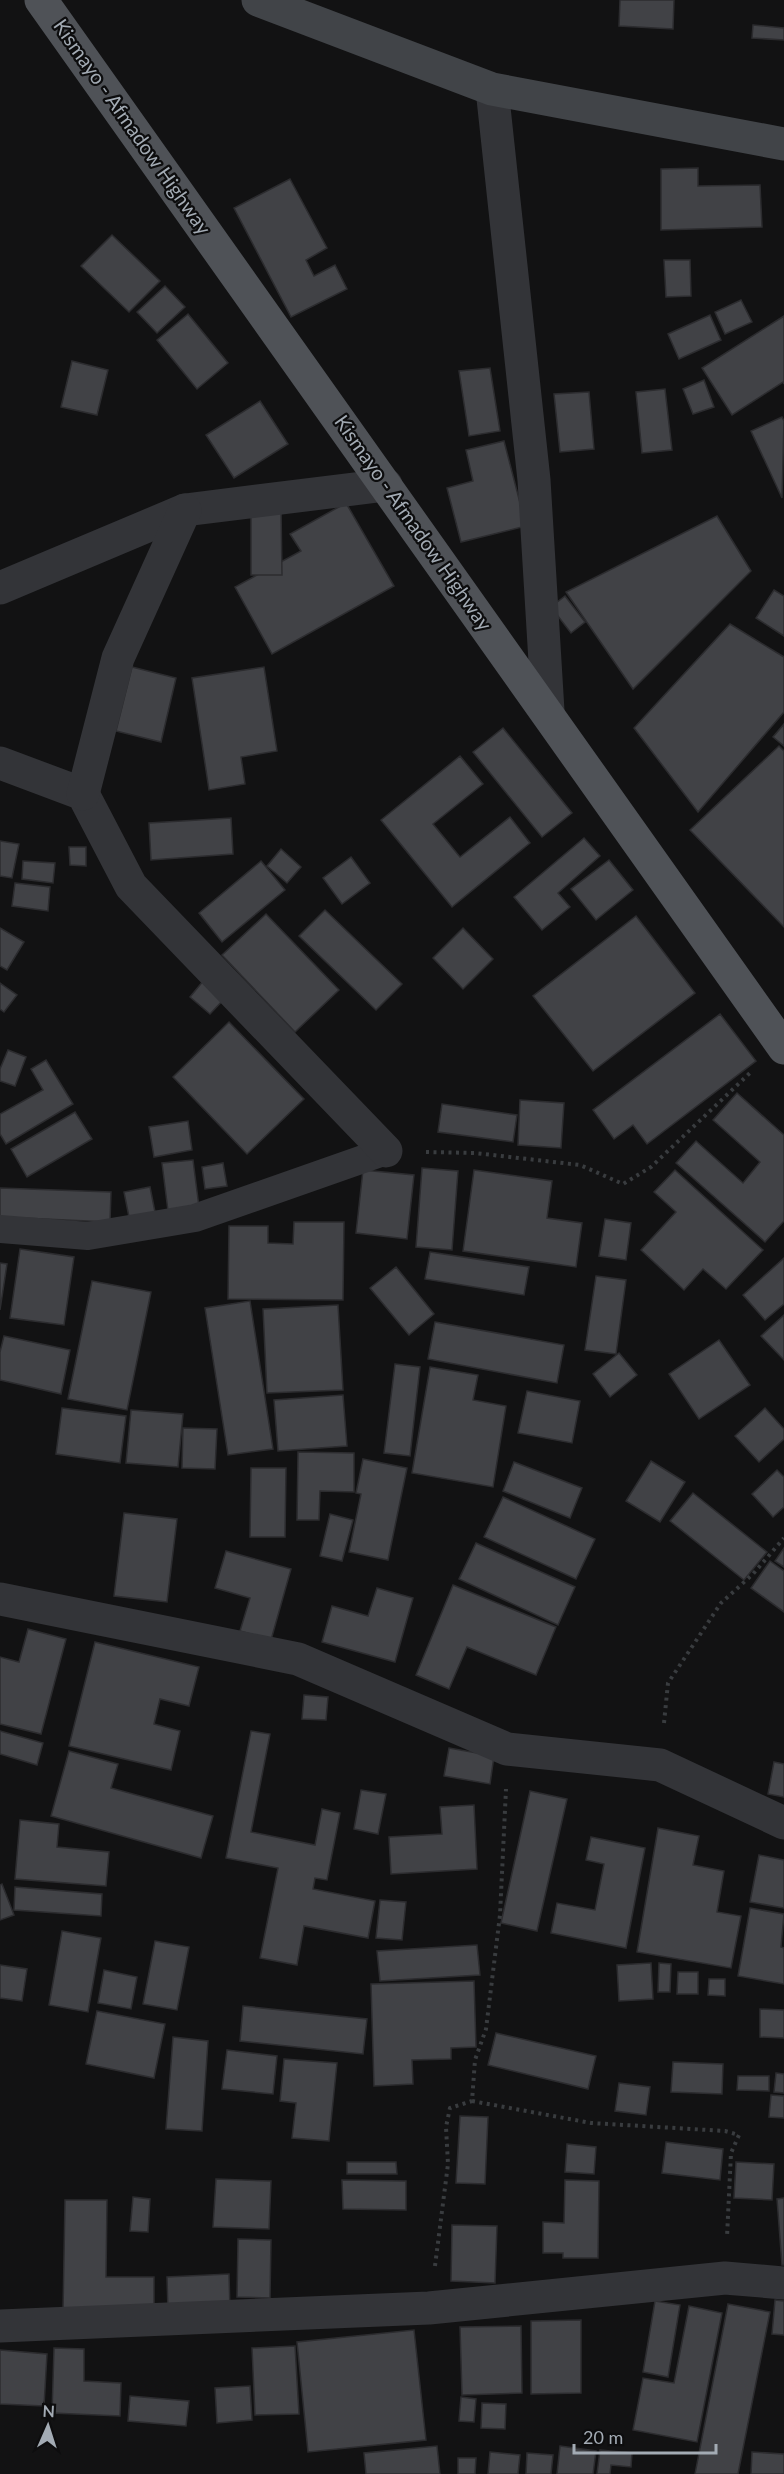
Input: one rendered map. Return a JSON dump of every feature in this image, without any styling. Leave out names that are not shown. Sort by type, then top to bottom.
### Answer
[{"type":"main road","name":"Kismayo - Afmadow Highway","points":[[41,0],[548,711],[782,1046]]},
{"type":"street","points":[[258,0],[492,89],[784,144]]},
{"type":"street","points":[[492,89],[534,480],[548,711]]},
{"type":"street","points":[[0,588],[185,510],[386,485]]},
{"type":"street","points":[[83,794],[118,658],[185,510]]},
{"type":"street","points":[[0,763],[83,794],[131,886],[386,1152]]},
{"type":"street","points":[[0,1599],[298,1659],[507,1749],[660,1765],[784,1823]]},
{"type":"street","points":[[0,2326],[429,2308],[725,2278],[784,2283]]},
{"type":"lane","points":[[0,1229],[88,1236],[195,1218],[386,1152]]},
{"type":"path","points":[[386,1152],[475,1153],[580,1165],[623,1184],[651,1167],[782,1046]]},
{"type":"path","points":[[660,1765],[668,1683],[721,1603],[753,1574],[784,1538]]},
{"type":"path","points":[[472,2101],[475,2060],[486,2029],[500,1915],[507,1749]]},
{"type":"path","points":[[429,2308],[448,2164],[446,2127],[450,2108],[472,2101],[591,2123],[725,2131],[739,2135],[731,2153],[725,2278]]},
{"type":"building","points":[[620,0],[674,0],[673,29],[619,26]]},
{"type":"building","points":[[753,25],[784,28],[784,40],[752,38]]},
{"type":"building","points":[[698,168],[698,186],[760,185],[762,227],[661,230],[661,169]]},
{"type":"building","points":[[290,179],[327,248],[306,260],[314,276],[335,265],[347,289],[291,317],[234,208]]},
{"type":"building","points":[[112,235],[160,281],[129,312],[81,266]]},
{"type":"building","points":[[664,260],[690,260],[691,296],[666,297]]},
{"type":"building","points":[[165,286],[185,307],[157,333],[137,312]]},
{"type":"building","points":[[741,300],[752,322],[725,334],[715,312]]},
{"type":"building","points":[[188,314],[228,363],[197,389],[157,340]]},
{"type":"building","points":[[710,315],[721,340],[679,359],[668,334]]},
{"type":"building","points":[[784,316],[784,384],[783,382],[732,415],[702,368]]},
{"type":"building","points":[[72,361],[108,370],[97,415],[61,407]]},
{"type":"building","points":[[490,368],[500,431],[469,436],[459,371]]},
{"type":"building","points":[[704,380],[714,407],[693,414],[683,389]]},
{"type":"building","points":[[665,389],[672,450],[642,453],[636,392]]},
{"type":"building","points":[[589,392],[594,449],[560,452],[554,394]]},
{"type":"building","points":[[260,401],[288,444],[234,478],[206,435]]},
{"type":"building","points":[[782,417],[784,421],[782,498],[751,431]]},
{"type":"building","points":[[504,441],[526,526],[461,542],[447,488],[473,481],[466,450]]},
{"type":"building","points":[[346,503],[394,586],[272,654],[235,587],[301,551],[290,534]]},
{"type":"building","points":[[251,508],[281,508],[282,575],[251,575]]},
{"type":"building","points":[[717,516],[751,571],[633,689],[566,592]]},
{"type":"building","points":[[774,590],[784,596],[784,636],[756,618]]},
{"type":"building","points":[[565,596],[585,622],[571,633],[551,607]]},
{"type":"building","points":[[730,624],[784,657],[784,712],[698,812],[634,728]]},
{"type":"building","points":[[132,667],[176,678],[161,742],[116,731]]},
{"type":"building","points":[[264,667],[277,751],[241,757],[245,784],[209,790],[192,678]]},
{"type":"building","points":[[784,724],[784,746],[773,737]]},
{"type":"building","points":[[503,728],[572,813],[542,837],[473,752]]},
{"type":"building","points":[[779,746],[784,751],[784,927],[690,830]]},
{"type":"building","points":[[460,756],[483,784],[433,824],[460,857],[510,817],[530,843],[452,907],[381,820]]},
{"type":"building","points":[[231,818],[233,854],[151,860],[149,823]]},
{"type":"building","points":[[584,838],[600,856],[558,893],[570,907],[542,930],[514,897]]},
{"type":"building","points":[[0,841],[19,844],[12,878],[0,876]]},
{"type":"building","points":[[69,847],[86,847],[86,866],[70,865]]},
{"type":"building","points":[[281,849],[301,867],[287,883],[267,866]]},
{"type":"building","points":[[351,857],[370,883],[342,904],[323,878]]},
{"type":"building","points":[[609,860],[633,890],[596,920],[571,889]]},
{"type":"building","points":[[23,861],[55,863],[53,883],[22,879]]},
{"type":"building","points":[[261,861],[285,890],[222,942],[199,913]]},
{"type":"building","points":[[15,883],[50,887],[48,911],[12,906]]},
{"type":"building","points":[[325,910],[402,984],[376,1010],[299,936]]},
{"type":"building","points":[[266,914],[339,990],[295,1032],[222,955]]},
{"type":"building","points":[[636,916],[695,993],[593,1071],[533,996]]},
{"type":"building","points":[[0,928],[24,942],[7,970],[0,966]]},
{"type":"building","points":[[463,928],[493,959],[463,989],[433,958]]},
{"type":"building","points":[[204,980],[225,998],[210,1014],[190,997]]},
{"type":"building","points":[[0,983],[17,995],[4,1012],[0,1009]]},
{"type":"building","points":[[720,1014],[756,1061],[647,1144],[633,1125],[614,1139],[593,1110]]},
{"type":"building","points":[[229,1022],[304,1099],[247,1154],[173,1077]]},
{"type":"building","points":[[8,1050],[26,1057],[15,1086],[0,1081],[0,1069]]},
{"type":"building","points":[[46,1060],[73,1104],[6,1144],[0,1134],[0,1114],[43,1090],[31,1069]]},
{"type":"building","points":[[737,1093],[784,1135],[784,1221],[765,1242],[676,1163],[696,1141],[743,1183],[760,1162],[713,1120]]},
{"type":"building","points":[[520,1100],[564,1103],[561,1148],[518,1145]]},
{"type":"building","points":[[442,1104],[517,1115],[513,1142],[438,1132]]},
{"type":"building","points":[[75,1112],[92,1139],[27,1177],[11,1149]]},
{"type":"building","points":[[188,1121],[192,1150],[154,1157],[149,1127]]},
{"type":"building","points":[[193,1160],[199,1207],[168,1211],[162,1163]]},
{"type":"building","points":[[223,1163],[227,1186],[205,1189],[202,1167]]},
{"type":"building","points":[[422,1168],[458,1171],[452,1250],[416,1247]]},
{"type":"building","points":[[363,1170],[414,1175],[407,1239],[356,1233]]},
{"type":"building","points":[[474,1170],[552,1181],[547,1218],[582,1223],[576,1267],[463,1251]]},
{"type":"building","points":[[675,1170],[763,1250],[726,1289],[703,1269],[684,1290],[641,1250],[676,1212],[654,1192]]},
{"type":"building","points":[[150,1187],[156,1217],[130,1222],[124,1192]]},
{"type":"building","points":[[0,1188],[111,1192],[110,1222],[0,1217]]},
{"type":"building","points":[[605,1219],[631,1223],[626,1260],[599,1256]]},
{"type":"building","points":[[294,1222],[344,1222],[343,1300],[228,1299],[229,1226],[268,1226],[268,1243],[293,1244]]},
{"type":"building","points":[[20,1249],[74,1257],[64,1325],[10,1318]]},
{"type":"building","points":[[430,1252],[529,1267],[524,1295],[425,1279]]},
{"type":"building","points":[[784,1258],[784,1304],[765,1320],[743,1295]]},
{"type":"building","points":[[0,1263],[7,1264],[0,1310]]},
{"type":"building","points":[[396,1267],[434,1314],[409,1335],[370,1288]]},
{"type":"building","points":[[596,1276],[626,1280],[616,1354],[585,1350]]},
{"type":"building","points":[[92,1281],[151,1292],[127,1410],[68,1399]]},
{"type":"building","points":[[250,1301],[273,1449],[228,1455],[205,1308]]},
{"type":"building","points":[[338,1305],[343,1390],[267,1393],[263,1309]]},
{"type":"building","points":[[784,1315],[784,1360],[761,1336]]},
{"type":"building","points":[[435,1322],[564,1345],[557,1383],[428,1359]]},
{"type":"building","points":[[4,1336],[70,1350],[61,1394],[0,1380],[0,1352]]},
{"type":"building","points":[[719,1340],[750,1385],[699,1419],[669,1374]]},
{"type":"building","points":[[619,1353],[637,1375],[610,1397],[593,1374]]},
{"type":"building","points":[[395,1364],[420,1367],[410,1456],[384,1453]]},
{"type":"building","points":[[430,1367],[478,1375],[473,1400],[506,1406],[493,1487],[412,1473]]},
{"type":"building","points":[[527,1391],[580,1401],[572,1443],[518,1433]]},
{"type":"building","points":[[343,1395],[347,1446],[278,1451],[274,1400]]},
{"type":"building","points":[[62,1408],[126,1416],[120,1463],[56,1454]]},
{"type":"building","points":[[765,1408],[784,1429],[784,1439],[759,1462],[735,1436]]},
{"type":"building","points":[[131,1410],[183,1414],[178,1467],[126,1463]]},
{"type":"building","points":[[183,1428],[217,1429],[215,1469],[182,1468]]},
{"type":"building","points":[[298,1452],[354,1453],[354,1492],[320,1491],[319,1520],[297,1520]]},
{"type":"building","points":[[363,1459],[407,1468],[388,1560],[349,1552],[361,1494],[356,1493]]},
{"type":"building","points":[[651,1461],[685,1482],[660,1522],[626,1501]]},
{"type":"building","points":[[514,1462],[582,1488],[570,1518],[503,1491]]},
{"type":"building","points":[[251,1468],[286,1468],[285,1537],[250,1537]]},
{"type":"building","points":[[777,1470],[784,1477],[784,1507],[773,1517],[752,1494]]},
{"type":"building","points":[[693,1493],[767,1552],[744,1580],[670,1521]]},
{"type":"building","points":[[503,1497],[595,1539],[576,1579],[484,1537]]},
{"type":"building","points":[[124,1513],[177,1519],[167,1602],[114,1596]]},
{"type":"building","points":[[330,1514],[353,1520],[342,1561],[320,1556]]},
{"type":"building","points":[[476,1543],[575,1587],[558,1625],[459,1579]]},
{"type":"building","points":[[784,1548],[784,1567],[775,1561]]},
{"type":"building","points":[[226,1551],[291,1569],[271,1640],[240,1631],[250,1598],[215,1588]]},
{"type":"building","points":[[770,1561],[784,1571],[784,1612],[751,1588]]},
{"type":"building","points":[[453,1585],[556,1627],[536,1675],[467,1647],[449,1689],[416,1675]]},
{"type":"building","points":[[377,1588],[413,1598],[395,1662],[322,1642],[332,1606],[368,1616]]},
{"type":"building","points":[[28,1629],[66,1639],[41,1734],[0,1724],[0,1657],[19,1662]]},
{"type":"building","points":[[95,1642],[199,1667],[189,1706],[160,1699],[154,1724],[180,1731],[171,1770],[69,1746]]},
{"type":"building","points":[[304,1695],[328,1697],[326,1720],[302,1719]]},
{"type":"building","points":[[0,1731],[43,1743],[37,1765],[0,1754]]},
{"type":"building","points":[[251,1731],[270,1734],[251,1832],[315,1845],[322,1809],[340,1813],[327,1880],[315,1878],[313,1889],[375,1901],[368,1938],[304,1926],[297,1965],[260,1958],[278,1868],[226,1858]]},
{"type":"building","points":[[449,1748],[494,1756],[490,1784],[444,1776]]},
{"type":"building","points":[[69,1751],[118,1764],[111,1788],[213,1816],[201,1858],[51,1816]]},
{"type":"building","points":[[774,1762],[784,1764],[784,1797],[768,1794]]},
{"type":"building","points":[[361,1790],[386,1794],[378,1834],[354,1829]]},
{"type":"building","points":[[530,1791],[567,1799],[537,1931],[501,1923]]},
{"type":"building","points":[[474,1805],[477,1869],[391,1874],[389,1837],[442,1834],[440,1807]]},
{"type":"building","points":[[20,1820],[59,1824],[57,1847],[109,1852],[106,1886],[15,1879]]},
{"type":"building","points":[[658,1828],[699,1836],[693,1865],[724,1871],[717,1912],[741,1916],[731,1968],[637,1952]]},
{"type":"building","points":[[591,1837],[645,1848],[626,1948],[551,1933],[557,1903],[595,1910],[604,1864],[586,1860]]},
{"type":"building","points":[[759,1855],[784,1860],[784,1908],[750,1902]]},
{"type":"building","points":[[2,1884],[14,1915],[0,1920],[0,1885]]},
{"type":"building","points":[[15,1887],[102,1894],[101,1916],[14,1910]]},
{"type":"building","points":[[380,1900],[406,1902],[402,1940],[376,1938]]},
{"type":"building","points":[[750,1908],[784,1914],[781,1947],[784,1948],[784,1984],[738,1976]]},
{"type":"building","points":[[62,1931],[101,1938],[88,2012],[49,2005]]},
{"type":"building","points":[[155,1941],[189,1947],[177,2010],[143,2004]]},
{"type":"building","points":[[477,1945],[480,1975],[380,1981],[377,1951]]},
{"type":"building","points":[[651,1963],[653,1999],[619,2001],[617,1965]]},
{"type":"building","points":[[659,1963],[671,1964],[670,1992],[658,1992]]},
{"type":"building","points":[[0,1965],[27,1969],[22,2001],[0,1998]]},
{"type":"building","points":[[104,1970],[137,1977],[131,2009],[98,2003]]},
{"type":"building","points":[[678,1972],[698,1972],[698,1994],[677,1994]]},
{"type":"building","points":[[709,1979],[725,1979],[725,1996],[708,1995]]},
{"type":"building","points":[[474,1981],[476,2047],[451,2048],[451,2059],[412,2060],[413,2084],[374,2086],[371,1984]]},
{"type":"building","points":[[243,2006],[367,2019],[363,2054],[240,2041]]},
{"type":"building","points":[[760,2009],[784,2010],[784,2038],[760,2037]]},
{"type":"building","points":[[97,2011],[165,2024],[154,2078],[86,2064]]},
{"type":"building","points":[[496,2033],[596,2056],[588,2089],[488,2065]]},
{"type":"building","points":[[173,2037],[208,2041],[202,2131],[166,2129]]},
{"type":"building","points":[[227,2050],[277,2056],[273,2094],[222,2089]]},
{"type":"building","points":[[284,2059],[337,2063],[329,2141],[292,2138],[296,2103],[280,2101]]},
{"type":"building","points":[[673,2062],[723,2064],[722,2094],[671,2092]]},
{"type":"building","points":[[776,2073],[784,2074],[784,2093],[774,2092]]},
{"type":"building","points":[[738,2076],[769,2076],[769,2091],[737,2090]]},
{"type":"building","points":[[619,2083],[650,2087],[646,2115],[615,2111]]},
{"type":"building","points":[[771,2095],[784,2096],[784,2118],[769,2117]]},
{"type":"building","points":[[460,2116],[488,2117],[485,2184],[456,2183]]},
{"type":"building","points":[[666,2142],[723,2149],[720,2180],[662,2173]]},
{"type":"building","points":[[567,2144],[596,2147],[594,2174],[565,2172]]},
{"type":"building","points":[[347,2162],[396,2162],[397,2174],[347,2174]]},
{"type":"building","points":[[736,2162],[774,2164],[772,2200],[734,2198]]},
{"type":"building","points":[[216,2179],[271,2181],[269,2229],[213,2227]]},
{"type":"building","points":[[342,2180],[406,2181],[406,2210],[343,2209]]},
{"type":"building","points":[[565,2180],[599,2181],[598,2258],[563,2258],[563,2253],[543,2253],[543,2222],[564,2223]]},
{"type":"building","points":[[133,2197],[150,2199],[148,2232],[130,2231]]},
{"type":"building","points":[[784,2198],[784,2265],[782,2265],[777,2199]]},
{"type":"building","points":[[65,2200],[107,2200],[106,2277],[154,2277],[154,2313],[63,2311]]},
{"type":"building","points":[[452,2225],[497,2226],[495,2283],[451,2281]]},
{"type":"building","points":[[238,2239],[271,2240],[270,2298],[237,2297]]},
{"type":"building","points":[[229,2274],[230,2310],[168,2312],[167,2277]]},
{"type":"building","points":[[775,2300],[784,2301],[784,2335],[772,2334]]},
{"type":"building","points":[[655,2301],[680,2305],[668,2377],[643,2372]]},
{"type":"building","points":[[728,2304],[770,2312],[738,2474],[695,2474]]},
{"type":"building","points":[[689,2306],[722,2313],[697,2442],[633,2430],[643,2378],[674,2383]]},
{"type":"building","points":[[581,2320],[581,2393],[531,2394],[531,2321]]},
{"type":"building","points":[[521,2326],[522,2393],[462,2395],[460,2327]]},
{"type":"building","points":[[414,2330],[426,2440],[308,2452],[297,2342]]},
{"type":"building","points":[[295,2346],[299,2414],[255,2415],[252,2348]]},
{"type":"building","points":[[54,2348],[84,2349],[84,2381],[121,2383],[120,2416],[52,2413]]},
{"type":"building","points":[[0,2350],[47,2354],[44,2406],[0,2404]]},
{"type":"building","points":[[250,2386],[252,2420],[217,2423],[215,2388]]},
{"type":"building","points":[[130,2396],[189,2401],[186,2426],[128,2421]]},
{"type":"building","points":[[461,2397],[476,2399],[474,2422],[459,2421]]},
{"type":"building","points":[[482,2403],[506,2404],[505,2429],[481,2428]]},
{"type":"building","points":[[437,2446],[440,2474],[366,2474],[364,2453]]},
{"type":"building","points":[[560,2446],[596,2451],[593,2474],[557,2474]]},
{"type":"building","points":[[600,2450],[632,2453],[631,2467],[611,2465],[610,2474],[597,2474]]},
{"type":"building","points":[[490,2452],[520,2455],[518,2474],[488,2474]]},
{"type":"building","points":[[752,2452],[784,2454],[784,2474],[751,2474]]},
{"type":"building","points":[[527,2453],[553,2455],[551,2474],[526,2474]]},
{"type":"building","points":[[458,2458],[476,2458],[475,2474],[458,2474]]}]
